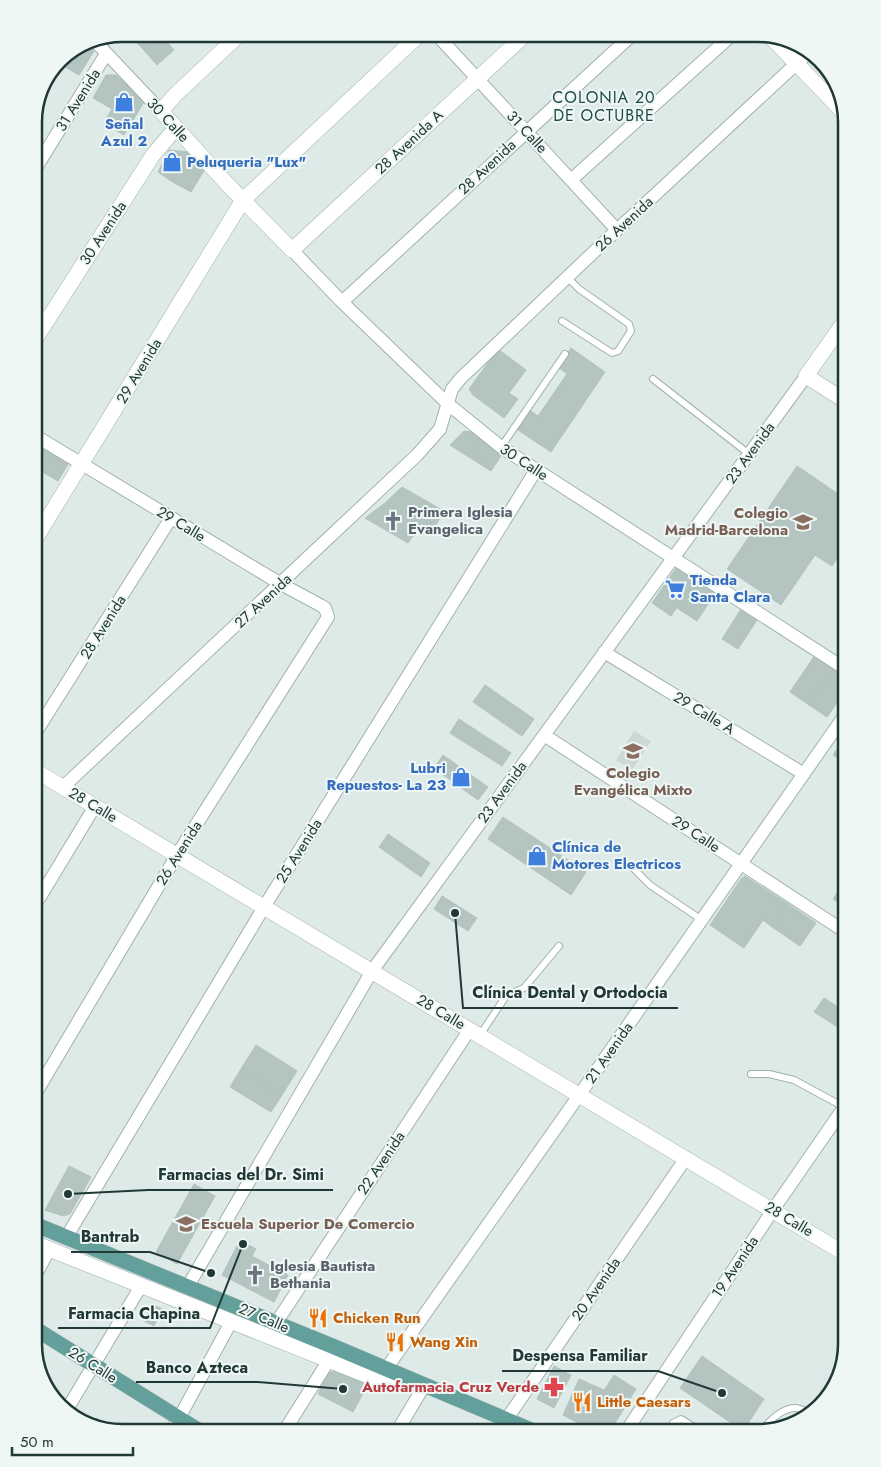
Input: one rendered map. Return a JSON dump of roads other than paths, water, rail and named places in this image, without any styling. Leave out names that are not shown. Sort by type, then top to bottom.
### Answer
[{"type":"main road","name":"27 Calle","points":[[43,1227],[386,1369],[508,1424]]},
{"type":"main road","name":"26 Calle","points":[[43,1334],[188,1424]]},
{"type":"street","points":[[161,111],[174,95],[230,43]]},
{"type":"street","points":[[247,196],[410,43]]},
{"type":"street","name":"31 Calle","points":[[444,43],[618,230]]},
{"type":"street","name":"28 Avenida A","points":[[292,250],[516,43]]},
{"type":"street","name":"28 Avenida","points":[[342,302],[623,43]]},
{"type":"street","points":[[571,180],[723,43]]},
{"type":"street","name":"30 Calle","points":[[99,46],[176,128],[247,196],[292,250],[342,302],[448,404],[501,447],[838,664]]},
{"type":"street","points":[[780,46],[837,105]]},
{"type":"street","name":"31 Avenida","points":[[43,156],[106,54]]},
{"type":"street","name":"26 Avenida","points":[[448,404],[452,389],[461,378],[804,57]]},
{"type":"street","name":"30 Avenida","points":[[43,327],[153,155],[176,128]]},
{"type":"street","name":"29 Avenida","points":[[43,527],[247,196]]},
{"type":"street","name":"23 Avenida","points":[[188,1286],[372,971],[838,331]]},
{"type":"street","points":[[806,376],[838,396]]},
{"type":"street","name":"27 Avenida","points":[[63,788],[432,440],[440,429],[448,404]]},
{"type":"street","name":"29 Calle","points":[[43,440],[281,584],[320,605],[328,612]]},
{"type":"street","name":"25 Avenida","points":[[66,1236],[264,907],[536,470]]},
{"type":"street","name":"28 Avenida","points":[[43,721],[171,518]]},
{"type":"street","name":"26 Avenida","points":[[43,1081],[177,855],[327,622],[328,612]]},
{"type":"street","name":"29 Calle A","points":[[604,652],[804,774]]},
{"type":"street","name":"21 Avenida","points":[[386,1369],[838,725]]},
{"type":"street","name":"29 Calle","points":[[544,735],[838,928]]},
{"type":"street","name":"28 Calle","points":[[43,776],[838,1250]]},
{"type":"street","points":[[43,892],[95,806]]},
{"type":"street","name":"22 Avenida","points":[[276,1323],[475,1032]]},
{"type":"street","name":"19 Avenida","points":[[631,1424],[773,1210],[838,1117]]},
{"type":"street","name":"20 Avenida","points":[[513,1424],[686,1158]]},
{"type":"street","name":"27 Calle","points":[[43,1247],[376,1379],[418,1383]]},
{"type":"street","points":[[43,1261],[49,1250]]},
{"type":"street","points":[[70,1404],[141,1286]]},
{"type":"street","points":[[177,1424],[231,1322]]},
{"type":"street","points":[[289,1424],[329,1360]]},
{"type":"street","points":[[400,1424],[418,1383]]},
{"type":"lane","points":[[562,321],[612,353],[618,351],[631,331],[629,324],[579,289],[567,277]]},
{"type":"lane","points":[[501,447],[565,354]]},
{"type":"lane","points":[[653,379],[749,454]]},
{"type":"lane","points":[[634,868],[650,885],[702,920]]},
{"type":"lane","points":[[475,1032],[506,996],[524,988],[558,946]]},
{"type":"lane","points":[[751,1074],[769,1074],[794,1080],[838,1101]]},
{"type":"lane","points":[[768,1424],[786,1409],[797,1408],[803,1411]]},
{"type":"lane","points":[[672,1424],[681,1419],[689,1424]]},
{"type":"place","name":"Señal Azul 2","points":[[124,102]]},
{"type":"place","name":"Peluqueria \"Lux\"","points":[[172,162]]},
{"type":"place","name":"Primera Iglesia Evangelica","points":[[393,521]]},
{"type":"place","name":"Colegio Madrid-Barcelona","points":[[803,522]]},
{"type":"place","name":"Tienda Santa Clara","points":[[675,589]]},
{"type":"place","name":"Colegio Evangélica Mixto","points":[[633,751]]},
{"type":"place","name":"Lubri Repuestos- La 23","points":[[461,777]]},
{"type":"place","name":"Clínica de Motores Electricos","points":[[537,856]]},
{"type":"place","name":"Clínica Dental y Ortodocia","points":[[455,913]]},
{"type":"place","name":"Farmacias del Dr. Simi","points":[[68,1194]]},
{"type":"place","name":"Escuela Superior De Comercio","points":[[186,1224]]},
{"type":"place","name":"Farmacia Chapina","points":[[243,1244]]},
{"type":"place","name":"Bantrab","points":[[211,1273]]},
{"type":"place","name":"Iglesia Bautista Bethania","points":[[255,1275]]},
{"type":"place","name":"Chicken Run","points":[[318,1318]]},
{"type":"place","name":"Wang Xin","points":[[395,1342]]},
{"type":"place","name":"Autofarmacia Cruz Verde","points":[[554,1387]]},
{"type":"place","name":"Banco Azteca","points":[[343,1389]]},
{"type":"place","name":"Despensa Familiar","points":[[722,1393]]},
{"type":"place","name":"Little Caesars","points":[[582,1402]]},
{"type":"district","name":"COLONIA 20 DE OCTUBRE","points":[[604,106]]}]
